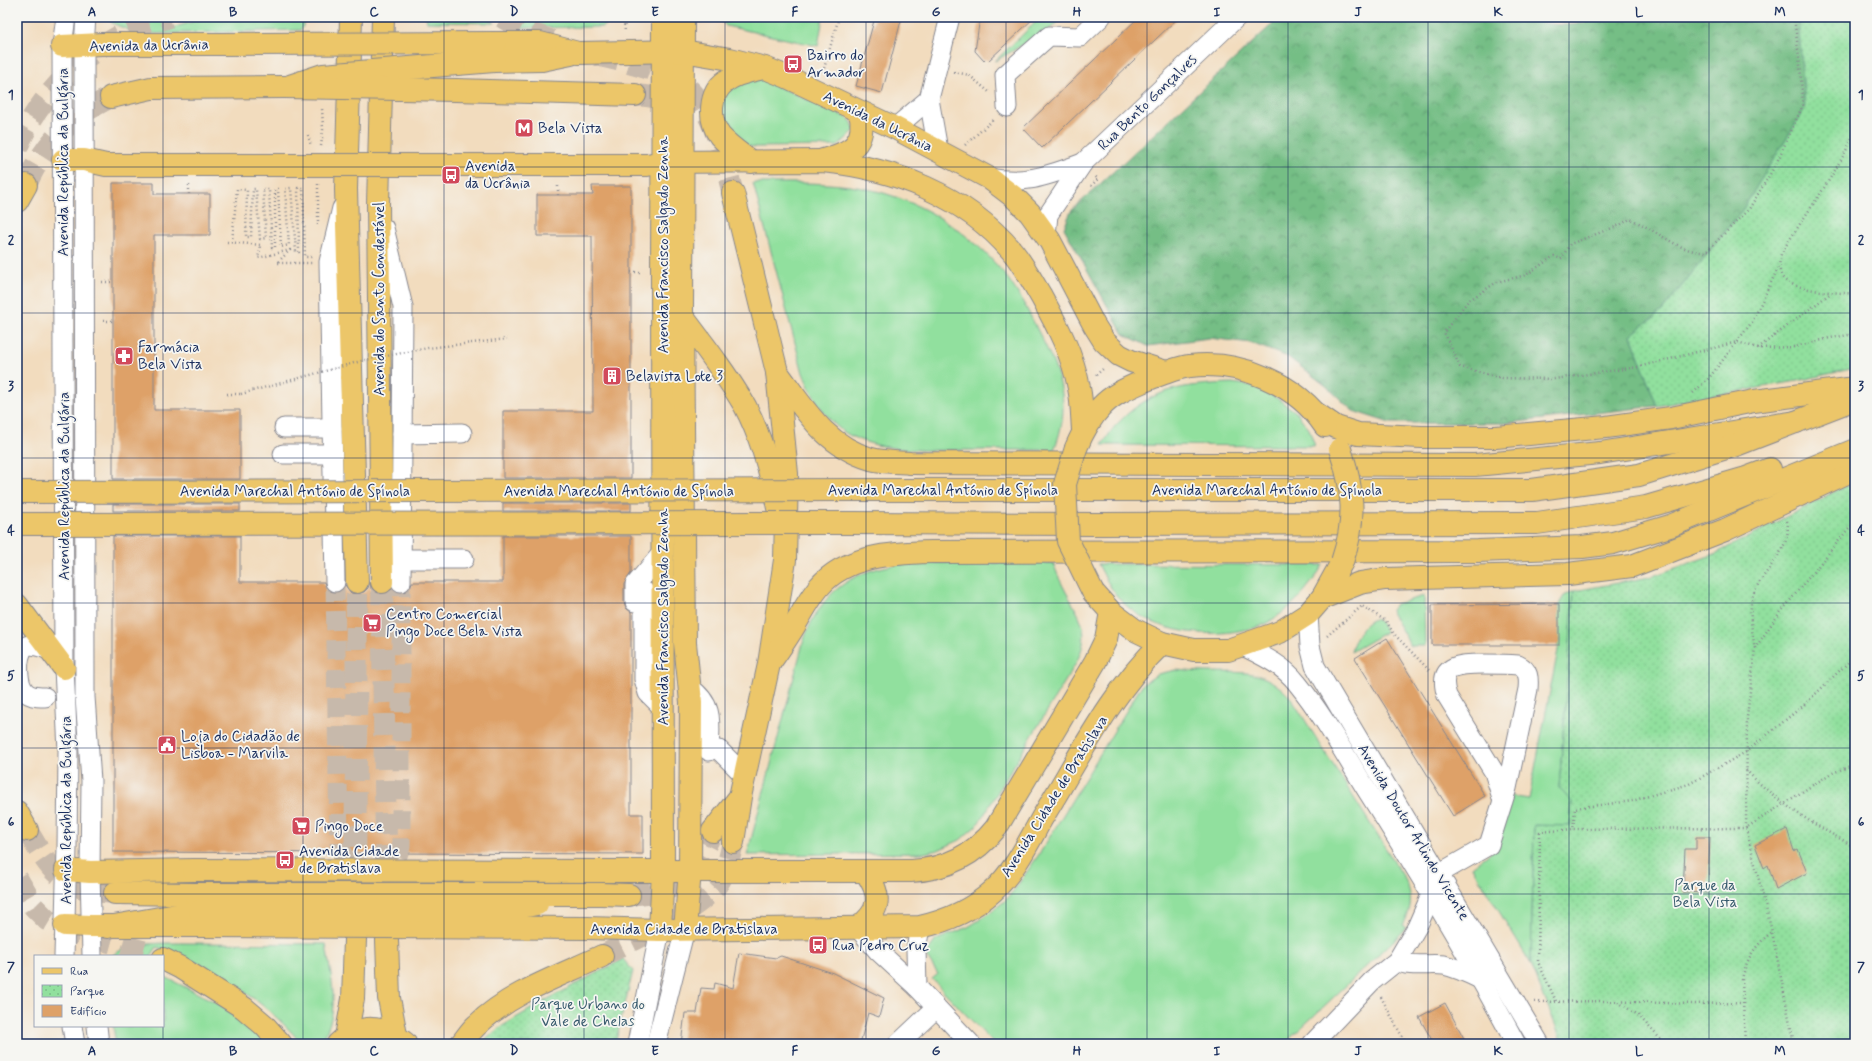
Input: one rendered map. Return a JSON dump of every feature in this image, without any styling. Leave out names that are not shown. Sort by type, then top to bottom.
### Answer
[{"type":"main road","name":"Avenida do Santo Condestável","points":[[351,17],[346,189],[357,582]]},
{"type":"main road","name":"Avenida do Santo Condestável","points":[[383,17],[378,204],[392,582]]},
{"type":"main road","name":"Avenida Francisco Salgado Zenha","points":[[660,930],[664,871],[663,552],[673,162],[673,50],[663,17]]},
{"type":"main road","name":"Avenida Francisco Salgado Zenha","points":[[673,50],[683,17]]},
{"type":"main road","name":"Avenida da Ucrânia","points":[[73,46],[102,44],[221,44],[494,52],[540,43],[578,53],[673,50],[718,56],[765,68],[895,128],[989,178],[1014,197],[1030,213],[1046,235],[1100,334],[1119,355],[1131,361],[1166,372]]},
{"type":"main road","points":[[285,87],[323,75],[494,52]]},
{"type":"main road","points":[[751,162],[720,135],[713,123],[712,109],[716,93],[726,81],[741,74],[765,68]]},
{"type":"main road","points":[[111,97],[151,88],[230,87],[634,94]]},
{"type":"main road","points":[[822,160],[844,153],[856,145],[863,127],[860,112]]},
{"type":"main road","points":[[74,160],[106,164],[226,165],[647,165],[673,162],[822,160],[863,167],[904,179],[949,198],[985,224],[1025,268],[1047,307],[1068,350],[1080,389],[1079,439],[1065,484],[1068,541],[1092,592],[1111,612],[1135,630],[1162,643],[1194,650],[1228,650],[1280,632],[1308,614],[1322,598],[1342,562],[1352,524],[1352,497],[1347,469],[1340,449],[1317,414]]},
{"type":"main road","name":"Avenida Francisco Salgado Zenha","points":[[673,162],[682,316],[685,643],[691,702],[690,871],[685,929]]},
{"type":"main road","points":[[733,193],[777,372],[787,474],[785,560],[769,664],[742,786],[733,842]]},
{"type":"main road","points":[[682,316],[734,389],[755,430],[763,449],[776,496],[785,560]]},
{"type":"main road","points":[[1079,439],[1100,408],[1119,392],[1166,372],[1191,366],[1228,367],[1268,378],[1304,401],[1317,414],[1336,427],[1358,434],[1421,437],[1496,437],[1606,427],[1671,418],[1754,401],[1855,388]]},
{"type":"main road","points":[[777,372],[814,423],[839,445],[872,459],[910,463],[1476,465],[1600,453],[1796,422]]},
{"type":"main road","name":"Avenida Marechal António de Spínola","points":[[17,492],[1532,490],[1639,476],[1736,445],[1855,399]]},
{"type":"main road","points":[[17,524],[850,522],[1092,524],[1537,523],[1646,507],[1746,478],[1855,436]]},
{"type":"main road","points":[[769,664],[806,604],[820,586],[837,572],[857,562],[880,556],[940,552],[1478,551],[1582,547],[1613,543],[1670,526],[1855,450]]},
{"type":"main road","points":[[1322,598],[1360,583],[1385,579],[1568,574],[1632,566],[1725,530],[1855,469]]},
{"type":"main road","points":[[17,605],[64,668]]},
{"type":"main road","points":[[66,870],[90,872],[194,870],[866,872],[921,871],[943,866],[969,854],[988,837],[1095,662],[1106,639],[1111,612]]},
{"type":"main road","name":"Avenida Cidade de Bratislava","points":[[198,910],[660,930],[920,927],[935,924],[961,913],[984,898],[1003,880],[1026,845],[1110,704],[1142,662],[1162,643]]},
{"type":"main road","points":[[714,831],[742,786]]},
{"type":"main road","points":[[858,928],[871,918],[877,902],[875,886],[866,872]]},
{"type":"main road","points":[[115,893],[198,910]]},
{"type":"main road","points":[[65,925],[99,927],[198,910],[505,910],[601,894],[629,895]]},
{"type":"main road","points":[[342,1040],[353,1000],[355,939]]},
{"type":"main road","points":[[387,940],[389,998],[401,1040]]},
{"type":"main road","points":[[461,1044],[476,1025],[498,1008],[522,993],[602,956]]},
{"type":"main road","points":[[164,959],[187,971],[244,1008],[264,1025],[281,1044]]},
{"type":"main road","points":[[342,1040],[357,1031],[370,1029],[383,1030],[401,1040]]},
{"type":"street","name":"Avenida República da Bulgária","points":[[66,17],[73,46],[74,160],[86,697],[91,781],[90,872],[99,927],[92,955]]},
{"type":"street","name":"Avenida República da Bulgária","points":[[73,46],[86,17]]},
{"type":"street","points":[[945,154],[929,99],[951,17]]},
{"type":"street","points":[[1007,107],[1005,74],[1049,36],[1080,37],[1101,17]]},
{"type":"street","points":[[1211,41],[1218,17]]},
{"type":"street","name":"Rua Bento Gonçalves","points":[[1046,235],[1048,215],[1083,163],[1237,17]]},
{"type":"street","points":[[895,128],[929,99]]},
{"type":"street","name":"Avenida República da Bulgária","points":[[64,955],[68,751],[64,668],[74,160]]},
{"type":"street","name":"Rua Bento Gonçalves","points":[[989,178],[1004,181],[1027,180],[1083,163]]},
{"type":"street","points":[[335,582],[329,262],[346,189]]},
{"type":"street","points":[[378,204],[403,308],[401,559],[392,582]]},
{"type":"street","points":[[284,428],[332,428]]},
{"type":"street","points":[[402,434],[462,433]]},
{"type":"street","points":[[283,454],[332,454]]},
{"type":"street","points":[[636,650],[635,585],[663,552]]},
{"type":"street","points":[[401,559],[464,559]]},
{"type":"street","points":[[644,591],[644,679],[648,693],[663,708]]},
{"type":"street","name":"Avenida Doutor Arlindo Vicente","points":[[1308,614],[1310,646],[1315,666],[1333,700],[1440,873],[1540,1044]]},
{"type":"street","points":[[17,696],[23,701],[32,704],[46,700],[36,697],[23,690],[21,686],[18,660],[19,654],[23,648],[29,645],[51,650]]},
{"type":"street","name":"Avenida Doutor Arlindo Vicente","points":[[1243,646],[1278,663],[1297,682],[1320,715],[1432,893],[1482,980],[1516,1044]]},
{"type":"street","points":[[1440,873],[1489,845],[1503,801],[1529,680],[1524,668],[1508,664],[1462,664],[1449,670],[1444,677],[1444,687],[1447,696],[1494,772],[1503,801]]},
{"type":"street","points":[[689,687],[698,693],[708,708],[714,751],[742,786]]},
{"type":"street","points":[[1479,746],[1484,752],[1490,754],[1504,752],[1513,744],[1519,732]]},
{"type":"street","points":[[1312,1044],[1372,982],[1398,961],[1416,928],[1432,893]]},
{"type":"street","points":[[917,987],[916,950],[920,927]]},
{"type":"street","points":[[858,928],[878,951],[917,987],[971,1044]]},
{"type":"street","points":[[656,1044],[685,929]]},
{"type":"street","points":[[636,1044],[660,930]]},
{"type":"street","points":[[1398,961],[1404,965],[1424,963],[1444,966],[1464,971],[1482,980]]},
{"type":"street","points":[[898,1044],[936,1008]]},
{"type":"street","points":[[72,1027],[75,1044]]},
{"type":"street","points":[[97,1027],[99,1044]]},
{"type":"path","points":[[818,92],[839,17]]},
{"type":"path","points":[[1794,17],[1803,105],[1775,166],[1749,209],[1706,252],[1695,253],[1681,247],[1646,225],[1630,219],[1570,244],[1561,259],[1554,256],[1526,275],[1497,282],[1468,301],[1444,332],[1460,367],[1502,378],[1554,379],[1630,368],[1737,342],[1758,348],[1794,347],[1830,338],[1855,334]]},
{"type":"path","points":[[937,67],[969,75],[1007,107],[945,154]]},
{"type":"path","points":[[1688,397],[1709,378],[1752,322],[1779,267],[1781,254],[1834,172],[1849,146],[1855,131]]},
{"type":"path","points":[[1083,163],[1098,179],[1088,189]]},
{"type":"path","points":[[558,183],[558,195]]},
{"type":"path","points":[[290,250],[284,189],[291,188],[296,252],[299,252],[298,188],[303,188],[305,257],[318,257]]},
{"type":"path","points":[[232,242],[237,190],[247,190],[246,237],[251,237],[253,189],[256,189],[260,239],[266,238],[263,189],[269,189],[272,248],[275,247],[275,189],[278,189],[282,247],[289,245]]},
{"type":"path","points":[[227,242],[261,245],[258,258],[290,250]]},
{"type":"path","points":[[290,250],[277,263],[318,263]]},
{"type":"path","points":[[1779,267],[1784,279],[1797,286],[1831,293],[1855,293]]},
{"type":"path","points":[[1758,348],[1831,293]]},
{"type":"path","points":[[227,394],[241,394],[365,360],[428,348],[507,339]]},
{"type":"path","points":[[1080,389],[1119,355]]},
{"type":"path","points":[[1783,502],[1789,530],[1785,545],[1759,582],[1753,597],[1751,625],[1755,648],[1747,718],[1746,828],[1772,932],[1794,1044]]},
{"type":"path","points":[[1755,648],[1776,618],[1849,528],[1855,523]]},
{"type":"path","points":[[1386,621],[1394,634],[1426,669],[1444,677]]},
{"type":"path","points":[[1573,829],[1575,808],[1632,801],[1689,784],[1746,752],[1804,705],[1855,656]]},
{"type":"path","points":[[1556,1001],[1538,962],[1540,832],[1573,829],[1746,828],[1784,805],[1804,789],[1830,774],[1855,764]]},
{"type":"path","points":[[1746,770],[1763,788],[1784,805],[1855,847]]},
{"type":"path","points":[[1745,1044],[1742,980],[1746,963],[1756,946],[1772,932]]},
{"type":"path","points":[[1372,982],[1406,1044]]},
{"type":"path","points":[[1516,1002],[1616,1001],[1692,1004],[1742,1003]]},
{"type":"path","points":[[1616,1001],[1638,1016],[1665,1044]]},
{"type":"green space","points":[[107,17],[169,17],[172,28],[208,17],[307,17],[301,30],[138,34],[112,23]]},
{"type":"green space","points":[[426,17],[485,17],[495,23],[427,22]]},
{"type":"green space","points":[[508,17],[616,17],[602,27],[510,28],[502,24]]},
{"type":"green space","points":[[718,17],[823,17],[818,46],[726,26]]},
{"type":"green space","points":[[1041,17],[1063,17],[1050,29],[995,61]]},
{"type":"green space","points":[[1280,17],[1530,17],[1539,21],[1557,25],[1566,25],[1603,17],[1798,17],[1805,108],[1743,209],[1662,311],[1631,335],[1657,406],[1508,423],[1390,423],[1353,411],[1325,385],[1288,357],[1251,343],[1209,338],[1148,346],[1123,334],[1064,228],[1071,211]]},
{"type":"green space","points":[[1798,17],[1855,17],[1855,368],[1797,381],[1657,406],[1631,335],[1662,311],[1743,209],[1805,108]]},
{"type":"green space","points":[[759,78],[846,117],[851,121],[855,130],[838,146],[755,147],[738,144],[718,115],[729,87]]},
{"type":"green space","points":[[753,183],[826,184],[873,190],[897,197],[919,206],[940,218],[979,247],[996,264],[1023,301],[1053,363],[1062,390],[1063,404],[1062,419],[1054,450],[923,450],[889,447],[858,439],[844,432],[830,420],[819,406],[803,373]]},
{"type":"green space","points":[[1232,383],[1254,386],[1275,397],[1296,412],[1309,429],[1315,446],[1102,445],[1114,427],[1132,410],[1145,401],[1171,390],[1185,387]]},
{"type":"green space","name":"Parque da Bela Vista","points":[[1855,481],[1855,1044],[1563,1044],[1531,964],[1534,825],[1570,826],[1572,802],[1559,788],[1574,591],[1650,577],[1715,554]]},
{"type":"green space","points":[[914,563],[1053,563],[1062,585],[1077,611],[1083,627],[1083,644],[1075,665],[982,818],[976,826],[960,840],[938,850],[924,853],[747,855],[803,643],[810,624],[820,608],[831,595],[844,584],[859,575],[875,569]]},
{"type":"green space","points":[[1098,564],[1323,565],[1297,600],[1271,620],[1261,626],[1252,628],[1227,633],[1210,633],[1175,630],[1159,625],[1143,617],[1129,608],[1117,596]]},
{"type":"green space","points":[[1574,591],[1559,787],[1572,802],[1570,827],[1534,826],[1531,964],[1472,867],[1494,850],[1510,796],[1529,799],[1559,645],[1559,604],[1564,596]]},
{"type":"green space","points":[[1424,596],[1425,646],[1411,646],[1391,610],[1396,604]]},
{"type":"green space","points":[[1375,619],[1380,622],[1386,632],[1351,652],[1359,632],[1366,624]]},
{"type":"green space","points":[[1176,670],[1253,674],[1271,681],[1291,698],[1405,879],[1408,885],[1410,897],[1410,908],[1403,925],[1407,928],[1284,1044],[994,1044],[932,979],[938,974],[928,959],[928,951],[936,940],[968,927],[1005,901],[1040,853],[1142,685],[1158,674]]},
{"type":"green space","points":[[156,943],[326,944],[332,983],[333,1007],[327,1031],[320,1044],[302,1044],[271,1012],[223,977],[191,960],[157,947],[152,955],[113,955],[127,948]]},
{"type":"green space","name":"Parque Urbano do Vale de Chelas","points":[[623,959],[633,971],[615,1044],[481,1044],[499,1028],[546,1000]]},
{"type":"green space","points":[[164,976],[223,1006],[269,1044],[116,1044],[113,1027],[164,1027]]},
{"type":"building","points":[[875,17],[902,17],[882,93],[856,86]]},
{"type":"building","points":[[986,17],[1035,17],[988,61],[986,59],[984,61],[975,51],[979,24]]},
{"type":"building","points":[[1139,17],[1179,17],[1042,148],[1023,128]]},
{"type":"building","points":[[113,183],[154,183],[154,194],[210,194],[210,235],[154,235],[154,410],[240,410],[240,479],[113,479]]},
{"type":"building","points":[[592,186],[631,186],[631,478],[503,478],[503,411],[593,411],[592,236],[537,236],[537,195],[593,195]]},
{"type":"building","points":[[503,503],[631,503],[631,511],[503,511]]},
{"type":"building","points":[[113,504],[240,504],[240,511],[113,511]]},
{"type":"building","name":"Centro Comercial Pingo Doce Bela Vista","points":[[113,536],[240,536],[240,582],[324,582],[326,588],[330,592],[340,592],[345,585],[351,593],[357,594],[364,592],[368,588],[370,582],[371,589],[376,593],[382,594],[388,593],[393,589],[401,593],[406,592],[410,588],[412,582],[503,582],[503,536],[631,536],[631,573],[624,584],[624,602],[626,608],[631,612],[631,814],[643,814],[643,854],[113,852]]},
{"type":"building","points":[[1559,604],[1559,645],[1432,645],[1432,605]]},
{"type":"building","points":[[1387,638],[1485,796],[1453,816],[1355,658]]},
{"type":"building","points":[[1787,829],[1794,851],[1798,849],[1807,873],[1776,889],[1768,865],[1764,868],[1755,845]]},
{"type":"building","points":[[1696,837],[1710,837],[1708,893],[1683,892],[1685,849],[1696,849]]},
{"type":"building","points":[[739,953],[776,958],[781,956],[833,973],[884,998],[879,1017],[868,1013],[860,1044],[681,1044],[685,1013],[697,1013],[701,988],[714,989],[715,983],[733,988]]},
{"type":"building","points":[[1445,1003],[1467,1044],[1434,1044],[1419,1017]]},
{"type":"tunnel","points":[[17,148],[35,114],[47,98],[60,82],[90,55],[123,34],[169,17]]},
{"type":"tunnel","points":[[502,17],[523,30],[555,42]]},
{"type":"tunnel","points":[[597,55],[660,73],[679,82],[691,92],[701,103],[709,117],[721,147],[733,193]]},
{"type":"tunnel","points":[[635,95],[658,98],[680,106]]},
{"type":"tunnel","points":[[26,185],[41,157],[60,133],[83,113],[111,97]]},
{"type":"tunnel","points":[[335,582],[339,844],[356,885]]},
{"type":"tunnel","points":[[355,913],[357,582]]},
{"type":"tunnel","points":[[382,582],[387,913]]},
{"type":"tunnel","points":[[388,884],[401,847],[401,582]]},
{"type":"tunnel","points":[[27,830],[44,858],[60,876],[70,883],[82,888],[115,893]]},
{"type":"tunnel","points":[[629,895],[662,890],[679,883],[691,870],[713,831]]},
{"type":"tunnel","points":[[602,956],[665,923],[710,893],[724,873],[733,842]]},
{"type":"tunnel","points":[[17,878],[34,907],[47,920],[62,929],[153,954]]},
{"type":"place","name":"Bairro do Armador","points":[[793,64]]},
{"type":"place","name":"Bela Vista","points":[[524,128]]},
{"type":"place","name":"Avenida da Ucrânia","points":[[451,175]]},
{"type":"place","name":"Farmácia Bela Vista","points":[[124,356]]},
{"type":"place","name":"Belavista Lote 3","points":[[612,376]]},
{"type":"place","name":"Centro Comercial Pingo Doce Bela Vista","points":[[372,623]]},
{"type":"place","name":"Loja do Cidadão de Lisboa - Marvila","points":[[167,745]]},
{"type":"place","name":"Pingo Doce","points":[[301,826]]},
{"type":"place","name":"Avenida Cidade de Bratislava","points":[[285,860]]},
{"type":"place","name":"Rua Pedro Cruz","points":[[818,945]]}]
